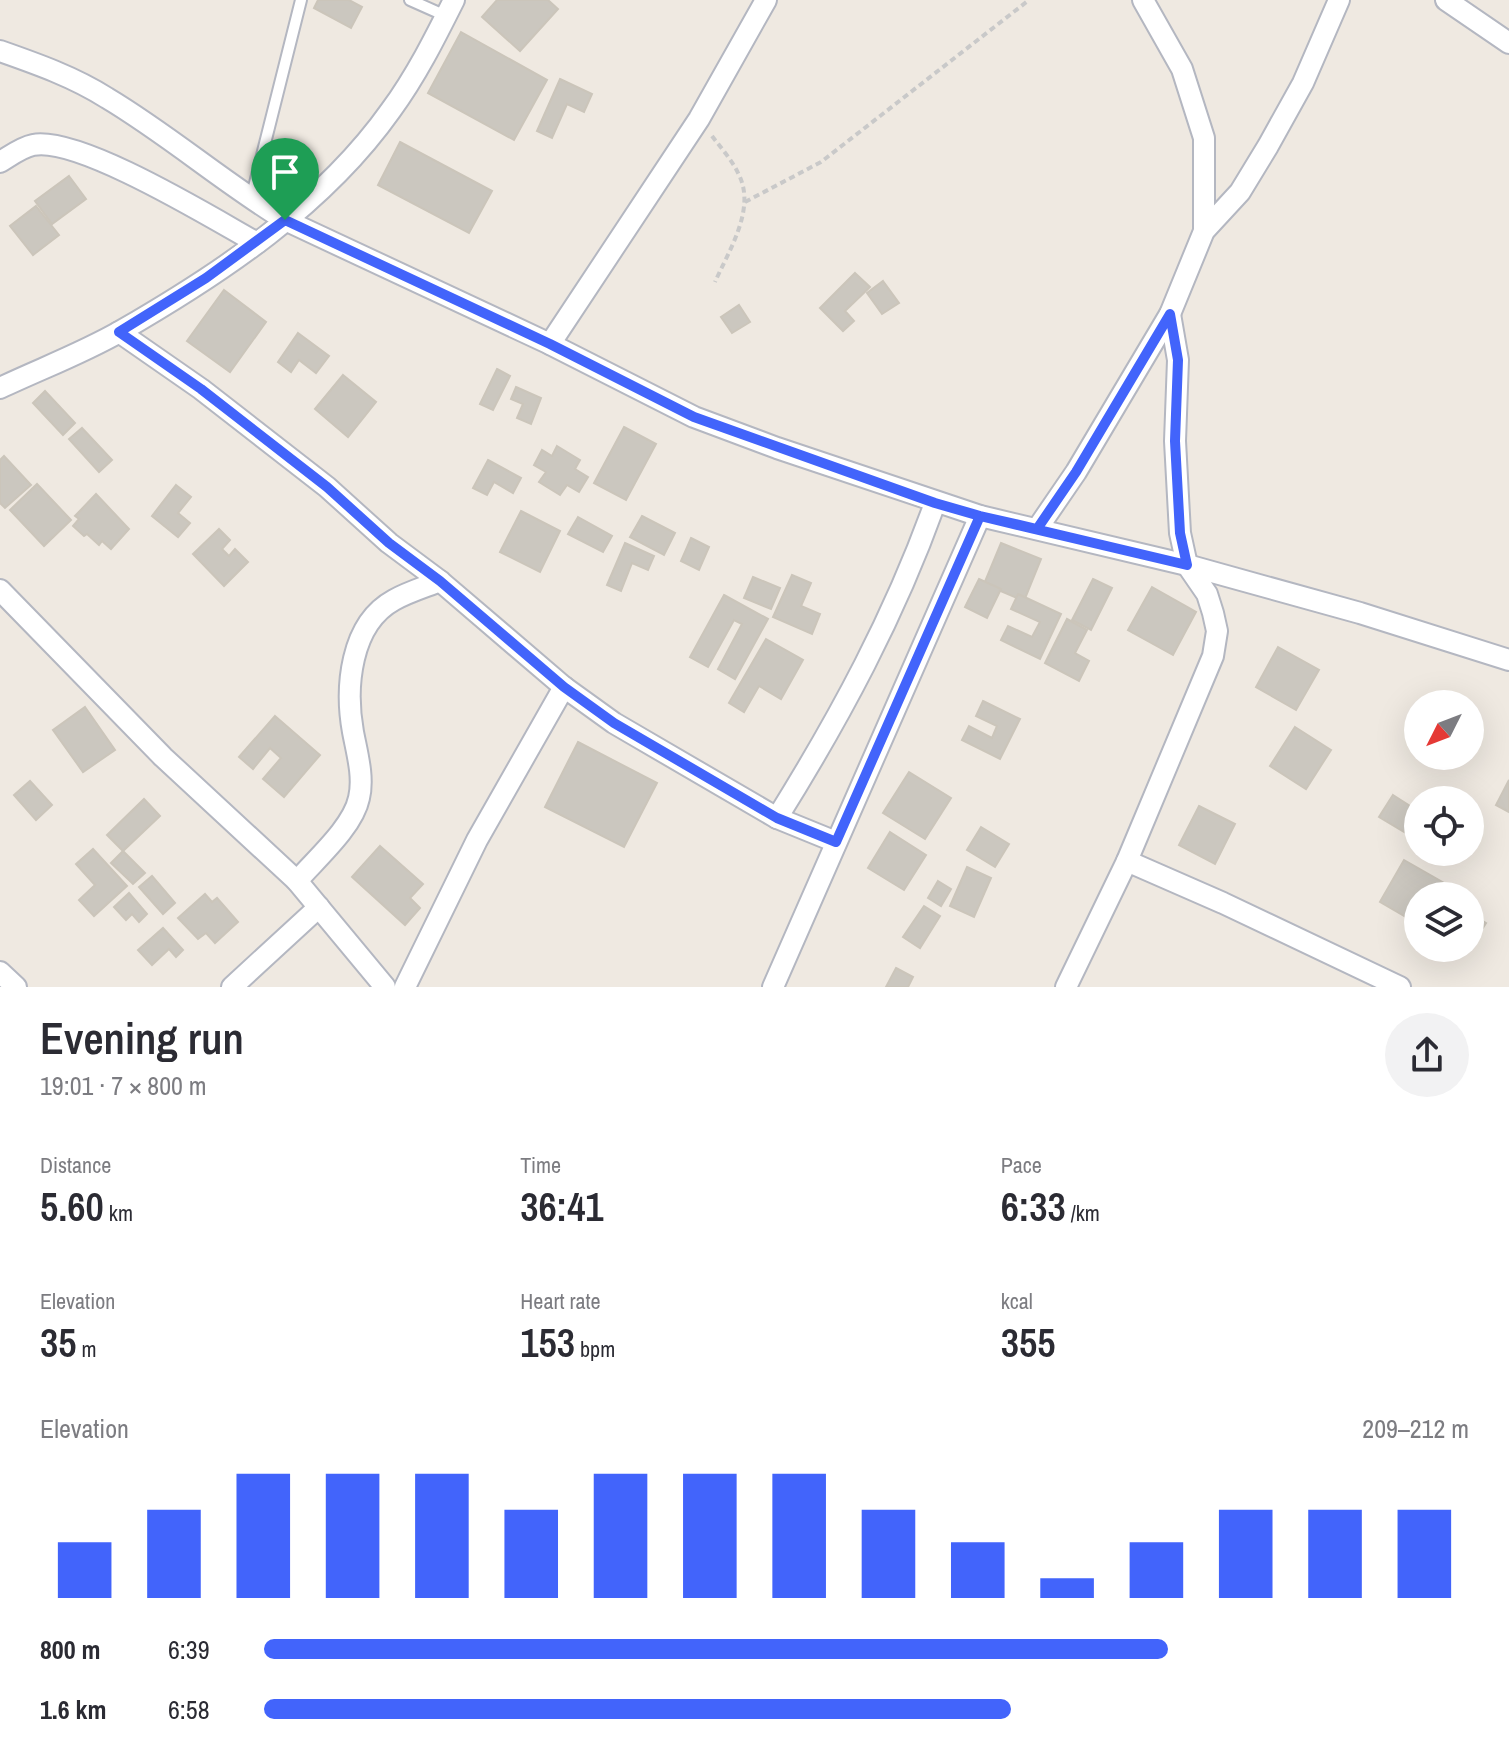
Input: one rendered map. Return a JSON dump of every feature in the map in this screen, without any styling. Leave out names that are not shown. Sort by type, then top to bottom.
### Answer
[{"type":"street","points":[[550,344],[699,119],[766,0]]},
{"type":"street","points":[[1143,0],[1182,69],[1204,138],[1204,231]]},
{"type":"street","points":[[1037,529],[1076,472],[1170,314],[1204,231],[1240,192],[1268,146],[1303,83],[1339,0]]},
{"type":"street","points":[[1446,0],[1509,43]]},
{"type":"street","points":[[0,388],[119,332],[257,243],[285,220],[329,181],[391,111],[450,8]]},
{"type":"street","points":[[0,51],[43,66],[106,97],[285,220],[550,344],[694,417],[935,503],[1187,565],[1360,613],[1509,660]]},
{"type":"street","points":[[0,162],[32,145],[55,145],[92,155],[257,243]]},
{"type":"street","points":[[1066,987],[1127,861],[1213,656],[1217,631],[1207,594],[1187,565],[1180,533],[1175,441],[1178,360],[1170,314]]},
{"type":"street","points":[[119,332],[245,423],[440,581],[564,687],[614,723],[777,818],[836,842]]},
{"type":"street","points":[[777,818],[867,664],[908,575],[935,503]]},
{"type":"street","points":[[773,987],[980,516]]},
{"type":"street","points":[[297,881],[343,829],[359,801],[361,779],[348,706],[349,677],[360,641],[378,612],[393,600],[440,581]]},
{"type":"street","points":[[0,590],[163,757],[297,881],[385,987]]},
{"type":"street","points":[[405,987],[477,840],[564,687]]},
{"type":"street","points":[[1127,861],[1400,987]]},
{"type":"street","points":[[232,987],[319,907]]},
{"type":"street","points":[[0,972],[16,987]]},
{"type":"lane","points":[[251,199],[301,0]]},
{"type":"lane","points":[[410,0],[450,8]]},
{"type":"path","points":[[745,202],[821,162],[1029,0]]},
{"type":"path","points":[[699,119],[738,172],[745,188],[745,202],[737,231],[715,282]]},
{"type":"building","points":[[318,0],[349,0],[362,7],[351,28],[314,8]]},
{"type":"building","points":[[497,0],[548,0],[558,9],[520,51],[482,17]]},
{"type":"building","points":[[461,32],[547,80],[514,140],[428,93]]},
{"type":"building","points":[[560,79],[592,94],[584,112],[567,104],[552,138],[537,131]]},
{"type":"building","points":[[400,142],[492,191],[469,233],[378,185]]},
{"type":"building","points":[[69,176],[86,199],[52,224],[35,201]]},
{"type":"building","points":[[36,206],[59,235],[33,255],[10,226]]},
{"type":"building","points":[[855,273],[870,287],[845,311],[854,321],[843,331],[820,308]]},
{"type":"building","points":[[883,281],[899,303],[882,314],[867,293]]},
{"type":"building","points":[[224,290],[266,322],[230,372],[187,341]]},
{"type":"building","points":[[739,305],[750,322],[732,333],[721,317]]},
{"type":"building","points":[[298,333],[329,356],[316,373],[299,360],[291,372],[278,362]]},
{"type":"building","points":[[497,369],[510,376],[493,410],[480,404]]},
{"type":"building","points":[[343,375],[376,402],[348,437],[315,409]]},
{"type":"building","points":[[516,387],[541,398],[531,424],[517,418],[523,404],[511,399]]},
{"type":"building","points":[[45,391],[75,423],[63,435],[33,403]]},
{"type":"building","points":[[624,427],[656,444],[626,500],[594,483]]},
{"type":"building","points":[[82,428],[112,460],[99,472],[69,439]]},
{"type":"building","points":[[557,446],[580,460],[575,469],[588,477],[579,492],[567,485],[560,495],[539,482],[546,472],[534,465],[542,450],[552,456]]},
{"type":"building","points":[[4,456],[31,485],[5,508],[0,503],[0,460]]},
{"type":"building","points":[[488,460],[521,478],[513,493],[494,482],[487,495],[473,488]]},
{"type":"building","points":[[37,484],[71,520],[44,546],[10,510]]},
{"type":"building","points":[[176,485],[191,497],[178,513],[190,523],[178,537],[152,516]]},
{"type":"building","points":[[96,494],[129,529],[111,549],[102,541],[99,545],[87,534],[84,536],[73,526],[79,519],[75,516]]},
{"type":"building","points":[[521,511],[560,531],[540,572],[500,552]]},
{"type":"building","points":[[642,516],[675,533],[664,555],[630,537]]},
{"type":"building","points":[[578,517],[612,536],[603,552],[568,534]]},
{"type":"building","points":[[219,529],[230,540],[222,549],[229,556],[235,549],[248,562],[224,586],[193,554]]},
{"type":"building","points":[[691,538],[709,547],[699,570],[681,561]]},
{"type":"building","points":[[625,543],[654,556],[648,570],[632,563],[621,591],[607,585]]},
{"type":"building","points":[[1001,543],[1041,559],[1024,601],[984,584]]},
{"type":"building","points":[[792,575],[811,583],[801,606],[820,614],[812,634],[773,617]]},
{"type":"building","points":[[753,577],[780,588],[771,609],[744,598]]},
{"type":"building","points":[[979,579],[1001,589],[987,618],[965,607]]},
{"type":"building","points":[[1093,579],[1112,588],[1091,630],[1072,620]]},
{"type":"building","points":[[1152,587],[1196,612],[1173,655],[1128,630]]},
{"type":"building","points":[[1018,594],[1061,614],[1040,659],[1001,640],[1008,626],[1032,637],[1040,622],[1011,609]]},
{"type":"building","points":[[724,595],[768,619],[735,679],[718,669],[742,624],[734,620],[708,667],[690,657]]},
{"type":"building","points":[[1067,619],[1087,630],[1075,653],[1089,661],[1079,681],[1045,663]]},
{"type":"building","points":[[766,639],[803,660],[781,699],[759,686],[744,712],[729,703]]},
{"type":"building","points":[[1278,647],[1319,670],[1296,710],[1256,687]]},
{"type":"building","points":[[983,701],[1020,719],[1000,759],[962,740],[969,726],[992,738],[997,726],[976,716]]},
{"type":"building","points":[[85,707],[115,750],[83,772],[53,730]]},
{"type":"building","points":[[275,716],[320,755],[284,797],[263,779],[281,758],[270,748],[253,769],[239,757]]},
{"type":"building","points":[[1295,727],[1331,750],[1306,789],[1270,766]]},
{"type":"building","points":[[578,742],[657,783],[624,847],[545,807]]},
{"type":"building","points":[[909,772],[951,798],[925,839],[883,813]]},
{"type":"building","points":[[1509,780],[1509,812],[1496,805]]},
{"type":"building","points":[[30,781],[52,805],[36,820],[14,795]]},
{"type":"building","points":[[1393,795],[1404,802],[1404,832],[1379,817]]},
{"type":"building","points":[[144,799],[160,816],[123,851],[107,835]]},
{"type":"building","points":[[1199,806],[1235,824],[1215,864],[1179,845]]},
{"type":"building","points":[[981,827],[1009,844],[995,867],[967,850]]},
{"type":"building","points":[[890,832],[926,855],[904,890],[868,868]]},
{"type":"building","points":[[380,846],[423,884],[410,898],[420,908],[405,925],[352,877]]},
{"type":"building","points":[[93,849],[127,886],[94,916],[79,900],[95,885],[76,864]]},
{"type":"building","points":[[123,851],[145,873],[133,884],[111,863]]},
{"type":"building","points":[[1404,860],[1404,866],[1414,866],[1442,882],[1404,882],[1404,916],[1380,902]]},
{"type":"building","points":[[967,867],[991,878],[974,917],[950,906]]},
{"type":"building","points":[[152,876],[175,903],[163,914],[139,887]]},
{"type":"building","points":[[938,881],[951,889],[941,906],[928,898]]},
{"type":"building","points":[[129,893],[147,914],[139,922],[132,914],[126,920],[114,907]]},
{"type":"building","points":[[205,894],[212,902],[217,898],[238,922],[215,943],[206,933],[198,939],[178,918]]},
{"type":"building","points":[[924,906],[940,916],[920,948],[903,937]]},
{"type":"building","points":[[163,928],[183,950],[176,957],[169,949],[152,965],[138,950]]},
{"type":"building","points":[[896,968],[913,977],[908,987],[886,987]]},
{"type":"route","points":[[285,220],[206,278],[119,332],[201,389],[327,487],[389,543],[440,581],[564,687],[614,723],[777,818],[836,842],[980,516],[1037,529],[1076,472],[1170,314],[1178,360],[1175,441],[1180,533],[1187,565],[980,516],[935,503],[694,417],[550,344],[285,220]]}]
